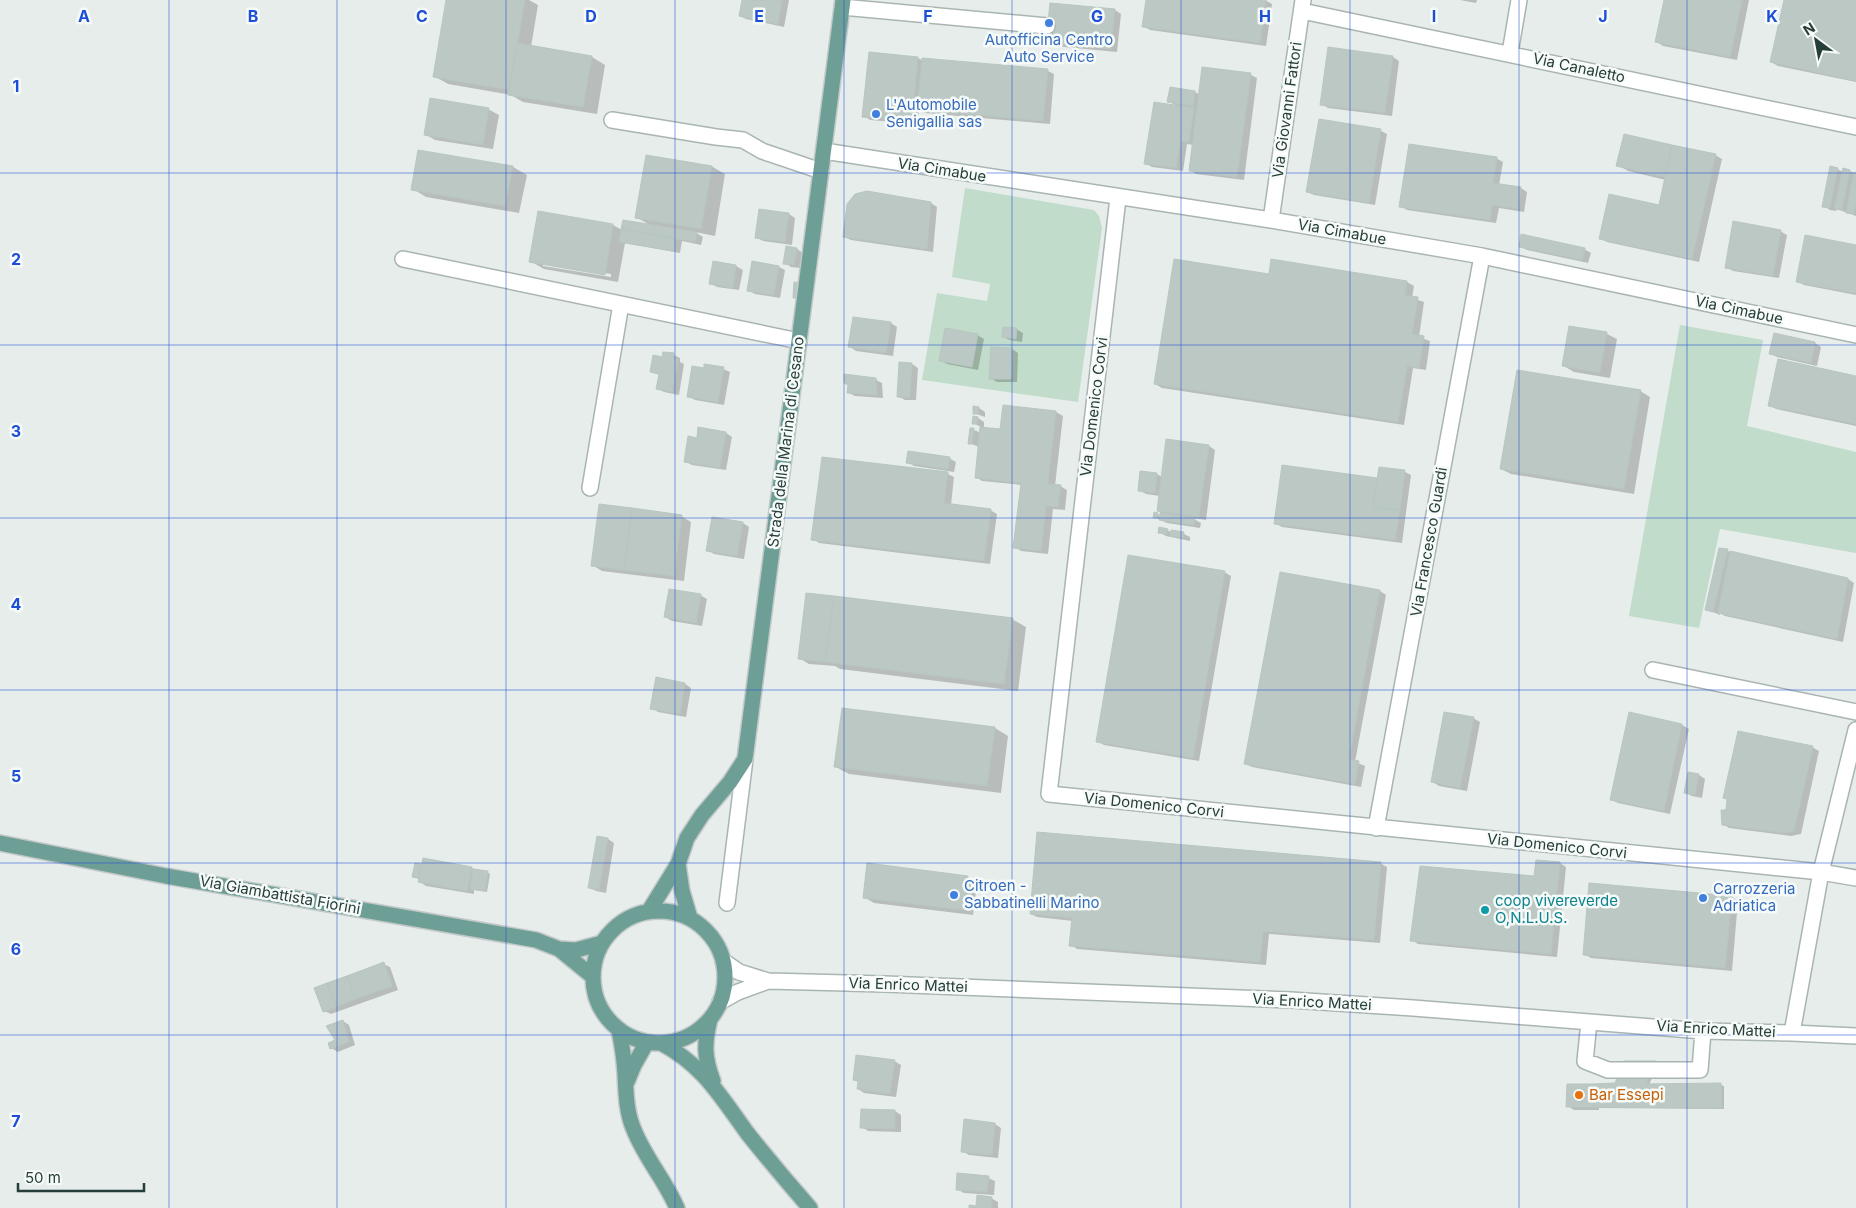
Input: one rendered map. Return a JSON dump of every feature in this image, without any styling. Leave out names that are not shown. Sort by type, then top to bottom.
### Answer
[{"type":"main road","name":"Strada della Marina di Cesano","points":[[649,911],[678,864],[688,838],[702,815],[730,782],[745,759],[843,4]]},
{"type":"main road","name":"Via Giambattista Fiorini","points":[[0,843],[166,876],[536,940],[559,949],[592,976]]},
{"type":"main road","name":"Strada della Marina di Cesano","points":[[678,864],[682,891],[690,918]]},
{"type":"main road","points":[[626,1086],[634,1065],[654,1042],[679,1040],[696,1032],[710,1019],[720,1002],[725,982],[723,961],[716,944],[705,929],[690,918],[670,911],[649,911],[630,917],[614,928],[602,943],[595,959],[592,976],[594,992],[599,1007],[608,1020],[632,1038],[654,1042],[678,1052],[690,1061],[715,1087],[748,1133],[810,1208]]},
{"type":"main road","name":"Via Giambattista Fiorini","points":[[559,949],[576,950],[602,943]]},
{"type":"main road","points":[[710,1019],[705,1042],[706,1063],[715,1087]]},
{"type":"main road","points":[[619,1030],[627,1108],[633,1129],[646,1154],[669,1189],[677,1208]]},
{"type":"street","points":[[1510,53],[1519,0]]},
{"type":"street","points":[[843,4],[1047,26]]},
{"type":"street","name":"Via Canaletto","points":[[1302,6],[1510,53],[1856,127]]},
{"type":"street","name":"Via Giovanni Fattori","points":[[1271,220],[1302,6]]},
{"type":"street","points":[[612,120],[743,140],[770,155],[821,171]]},
{"type":"street","name":"Via Cimabue","points":[[824,152],[1271,220],[1482,256],[1856,334]]},
{"type":"street","name":"Via Domenico Corvi","points":[[1118,198],[1049,794],[1821,872],[1856,878]]},
{"type":"street","name":"Via Francesco Guardi","points":[[1376,828],[1482,256]]},
{"type":"street","points":[[403,259],[799,341]]},
{"type":"street","points":[[590,488],[621,304]]},
{"type":"street","points":[[1653,670],[1856,712]]},
{"type":"street","points":[[1792,1032],[1821,872],[1856,730]]},
{"type":"street","points":[[727,903],[745,759]]},
{"type":"street","name":"Via Enrico Mattei","points":[[723,961],[739,972],[768,981],[1291,1000],[1704,1031],[1792,1032],[1856,1036]]},
{"type":"street","name":"Via Enrico Mattei","points":[[720,1002],[738,992],[768,981]]},
{"type":"street","points":[[1589,1022],[1585,1061],[1608,1070],[1700,1070],[1704,1031]]},
{"type":"green space","points":[[965,188],[1094,210],[1099,216],[1102,228],[1078,402],[922,380],[937,293],[987,301],[990,284],[952,277]]},
{"type":"green space","points":[[1680,325],[1763,340],[1747,426],[1856,452],[1856,553],[1720,529],[1699,628],[1629,616]]},
{"type":"building","points":[[446,0],[525,0],[509,90],[433,77]]},
{"type":"building","points":[[742,0],[782,0],[778,24],[739,16]]},
{"type":"building","points":[[1146,0],[1266,0],[1260,43],[1142,27]]},
{"type":"building","points":[[1664,0],[1742,0],[1730,57],[1655,42]]},
{"type":"building","points":[[1784,0],[1856,0],[1856,81],[1770,62]]},
{"type":"building","points":[[1050,3],[1115,9],[1111,49],[1046,43]]},
{"type":"building","points":[[517,43],[592,56],[583,107],[508,95]]},
{"type":"building","points":[[1328,47],[1393,56],[1385,113],[1320,105]]},
{"type":"building","points":[[869,52],[918,57],[912,121],[862,117]]},
{"type":"building","points":[[922,58],[1048,69],[1043,121],[917,110]]},
{"type":"building","points":[[1202,67],[1251,73],[1237,177],[1189,171]]},
{"type":"building","points":[[1170,87],[1195,91],[1193,106],[1167,102]]},
{"type":"building","points":[[430,98],[489,108],[483,145],[424,135]]},
{"type":"building","points":[[1154,102],[1194,108],[1189,142],[1181,141],[1176,168],[1144,164]]},
{"type":"building","points":[[1319,119],[1381,129],[1369,203],[1306,192]]},
{"type":"building","points":[[1624,134],[1672,145],[1665,177],[1616,166]]},
{"type":"building","points":[[1409,144],[1497,157],[1493,183],[1521,187],[1518,209],[1492,205],[1490,220],[1399,207]]},
{"type":"building","points":[[1672,145],[1716,154],[1692,259],[1599,239],[1609,194],[1659,205]]},
{"type":"building","points":[[418,150],[513,166],[505,206],[411,190]]},
{"type":"building","points":[[646,155],[712,166],[701,229],[635,218]]},
{"type":"building","points":[[1830,166],[1838,168],[1830,208],[1822,207]]},
{"type":"building","points":[[1843,168],[1850,170],[1842,210],[1834,209]]},
{"type":"building","points":[[1854,172],[1856,173],[1856,203],[1854,214],[1846,213]]},
{"type":"building","points":[[867,191],[931,202],[927,249],[843,237],[847,204],[855,194]]},
{"type":"building","points":[[759,209],[789,213],[785,242],[755,238]]},
{"type":"building","points":[[538,211],[613,224],[605,275],[529,262]]},
{"type":"building","points":[[623,220],[697,232],[695,242],[621,229]]},
{"type":"building","points":[[1733,221],[1781,230],[1773,276],[1725,268]]},
{"type":"building","points":[[621,229],[675,238],[673,251],[619,242]]},
{"type":"building","points":[[1521,234],[1585,248],[1582,260],[1519,247]]},
{"type":"building","points":[[1805,235],[1856,245],[1856,293],[1796,282]]},
{"type":"building","points":[[786,246],[797,248],[794,265],[783,264]]},
{"type":"building","points":[[1174,259],[1269,274],[1271,259],[1407,281],[1405,295],[1418,297],[1412,334],[1424,336],[1419,368],[1407,366],[1398,422],[1154,384]]},
{"type":"building","points":[[713,261],[736,265],[733,288],[709,284]]},
{"type":"building","points":[[752,261],[779,266],[774,295],[747,291]]},
{"type":"building","points":[[794,282],[801,283],[800,298],[793,298]]},
{"type":"building","points":[[853,317],[891,322],[886,353],[848,347]]},
{"type":"building","points":[[1569,326],[1607,332],[1600,373],[1562,366]]},
{"type":"building","points":[[1003,327],[1017,328],[1016,339],[1002,337]]},
{"type":"building","points":[[945,328],[978,334],[972,367],[939,361]]},
{"type":"building","points":[[1774,333],[1815,342],[1811,363],[1769,354]]},
{"type":"building","points":[[991,347],[1012,348],[1011,379],[989,379]]},
{"type":"building","points":[[663,352],[674,353],[673,359],[678,359],[672,392],[656,389],[659,374],[650,372],[653,355],[662,357]]},
{"type":"building","points":[[1778,359],[1856,376],[1856,424],[1768,406]]},
{"type":"building","points":[[899,362],[912,363],[910,398],[897,397]]},
{"type":"building","points":[[704,364],[724,367],[718,402],[687,397],[692,366],[704,368]]},
{"type":"building","points":[[1517,370],[1641,390],[1624,489],[1500,469]]},
{"type":"building","points":[[844,374],[876,378],[877,395],[847,393],[848,385],[844,383]]},
{"type":"building","points":[[1003,405],[1056,411],[1048,484],[1061,485],[1058,507],[1046,506],[1041,551],[1013,548],[1021,483],[975,478],[980,427],[1000,429]]},
{"type":"building","points":[[973,406],[979,407],[978,414],[973,414]]},
{"type":"building","points":[[973,416],[978,417],[977,424],[972,424]]},
{"type":"building","points":[[698,427],[726,432],[720,468],[684,462],[688,436],[697,438]]},
{"type":"building","points":[[970,428],[974,428],[972,444],[968,444]]},
{"type":"building","points":[[1166,439],[1209,445],[1199,517],[1157,511]]},
{"type":"building","points":[[908,451],[950,457],[948,469],[906,463]]},
{"type":"building","points":[[822,457],[948,472],[944,503],[991,509],[984,561],[811,540]]},
{"type":"building","points":[[1282,465],[1377,478],[1373,507],[1400,510],[1395,540],[1274,524]]},
{"type":"building","points":[[1379,467],[1405,470],[1400,510],[1373,507]]},
{"type":"building","points":[[1140,471],[1157,473],[1155,493],[1138,491]]},
{"type":"building","points":[[599,504],[632,508],[624,570],[591,566]]},
{"type":"building","points":[[632,508],[682,515],[674,576],[624,570]]},
{"type":"building","points":[[1154,512],[1158,513],[1157,518],[1153,518]]},
{"type":"building","points":[[1160,513],[1195,518],[1194,525],[1159,520]]},
{"type":"building","points":[[712,517],[743,522],[737,556],[706,551]]},
{"type":"building","points":[[1159,527],[1168,529],[1167,534],[1158,533]]},
{"type":"building","points":[[1171,530],[1184,532],[1183,538],[1170,536]]},
{"type":"building","points":[[1719,548],[1728,549],[1713,612],[1705,610]]},
{"type":"building","points":[[1730,551],[1848,578],[1837,639],[1718,613]]},
{"type":"building","points":[[1128,555],[1225,571],[1193,758],[1096,742]]},
{"type":"building","points":[[1280,572],[1380,590],[1349,759],[1359,761],[1355,784],[1244,764]]},
{"type":"building","points":[[669,589],[701,594],[696,623],[664,617]]},
{"type":"building","points":[[806,593],[834,596],[825,662],[798,659]]},
{"type":"building","points":[[834,596],[1013,618],[1004,684],[825,662]]},
{"type":"building","points":[[656,677],[685,683],[680,714],[650,709]]},
{"type":"building","points":[[842,708],[995,727],[987,786],[834,767]]},
{"type":"building","points":[[1444,712],[1474,717],[1460,788],[1431,782]]},
{"type":"building","points":[[1629,712],[1682,724],[1664,811],[1610,800]]},
{"type":"building","points":[[1738,731],[1813,746],[1794,831],[1783,833],[1722,825],[1721,810],[1726,810],[1727,799],[1723,798]]},
{"type":"building","points":[[1688,772],[1699,774],[1695,795],[1684,793]]},
{"type":"building","points":[[1037,832],[1381,862],[1374,940],[1263,931],[1260,962],[1069,946],[1072,918],[1030,914]]},
{"type":"building","points":[[597,836],[608,838],[599,890],[588,888]]},
{"type":"building","points":[[423,858],[472,867],[467,891],[418,882]]},
{"type":"building","name":"coop vivereverde O,N.L.U.S.","points":[[1536,860],[1560,862],[1551,954],[1410,941],[1420,866],[1534,876]]},
{"type":"building","points":[[415,863],[421,864],[418,878],[412,877]]},
{"type":"building","points":[[867,863],[968,876],[963,910],[863,898]]},
{"type":"building","points":[[473,869],[488,871],[485,891],[470,889]]},
{"type":"building","points":[[1589,883],[1732,896],[1725,968],[1583,955]]},
{"type":"building","points":[[384,962],[392,986],[356,999],[347,976]]},
{"type":"building","points":[[347,976],[356,999],[336,1007],[327,983]]},
{"type":"building","points":[[327,983],[336,1007],[323,1012],[314,988]]},
{"type":"building","points":[[343,1020],[349,1042],[330,1049],[328,1043],[335,1040],[326,1026]]},
{"type":"building","points":[[856,1055],[895,1060],[890,1094],[857,1089],[858,1081],[853,1080]]},
{"type":"building","points":[[1624,1061],[1656,1061],[1646,1084],[1721,1083],[1722,1108],[1593,1107],[1593,1084],[1615,1083]]},
{"type":"building","points":[[1567,1084],[1593,1084],[1593,1107],[1566,1107]]},
{"type":"building","points":[[861,1109],[895,1110],[895,1129],[860,1128]]},
{"type":"building","points":[[964,1119],[995,1123],[992,1155],[961,1152]]},
{"type":"building","points":[[957,1173],[989,1176],[987,1192],[956,1190]]},
{"type":"building","points":[[977,1195],[992,1197],[991,1208],[969,1208],[969,1205],[976,1206]]},
{"type":"place","name":"Autofficina Centro Auto Service","points":[[1049,23]]},
{"type":"place","name":"L'Automobile Senigallia sas","points":[[876,114]]},
{"type":"place","name":"Citroen - Sabbatinelli Marino","points":[[954,895]]},
{"type":"place","name":"Carrozzeria Adriatica","points":[[1703,898]]},
{"type":"place","name":"coop vivereverde O,N.L.U.S.","points":[[1485,910]]},
{"type":"place","name":"Bar Essepi","points":[[1579,1095]]}]
